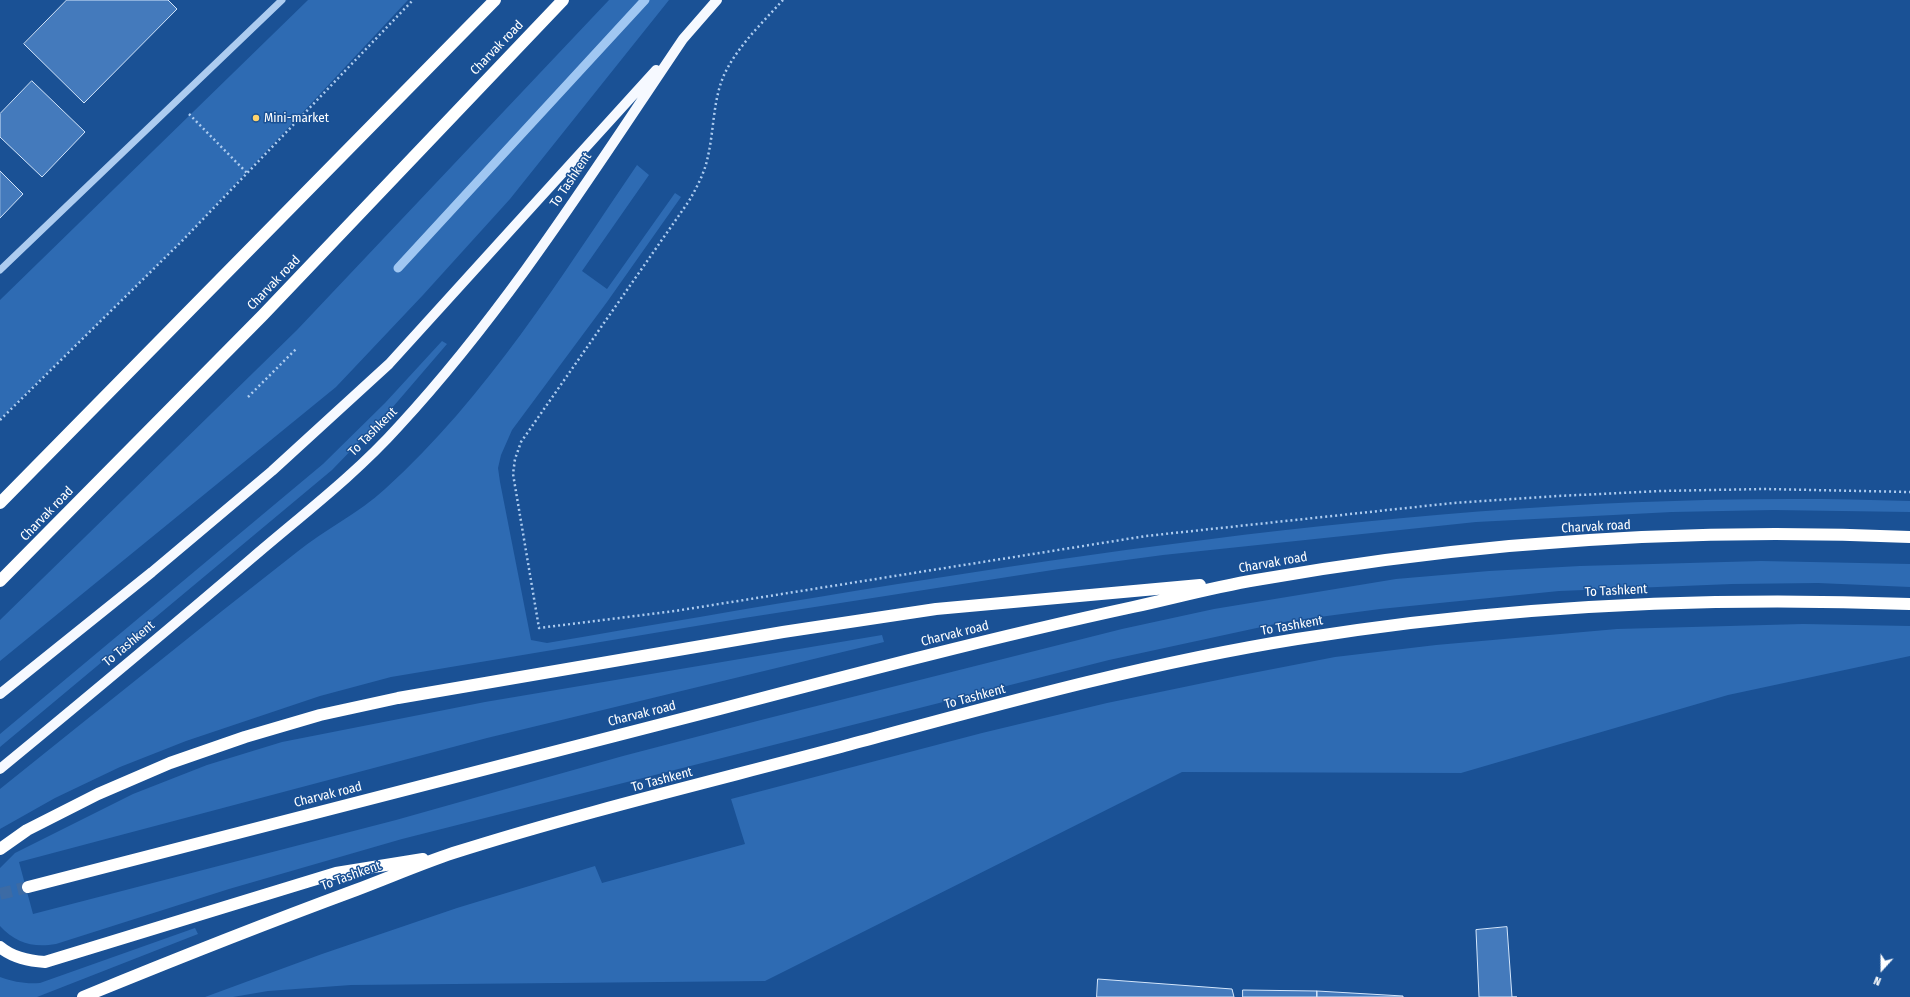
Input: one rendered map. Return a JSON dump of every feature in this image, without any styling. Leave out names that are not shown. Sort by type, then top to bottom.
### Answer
[{"type":"highway","points":[[0,503],[495,0]]},
{"type":"highway","name":"Charvak road","points":[[0,581],[263,315],[563,0]]},
{"type":"highway","name":"Charvak road","points":[[28,887],[984,641],[1251,581],[1390,559],[1498,547],[1615,539],[1746,535],[1910,537]]},
{"type":"highway","points":[[0,849],[27,830],[98,794],[170,763],[245,737],[320,715],[398,698],[753,637],[936,609],[1251,581]]},
{"type":"highway","name":"To Tashkent","points":[[83,997],[266,923],[450,854],[573,818],[1049,691],[1210,655],[1371,627],[1449,618],[1606,605],[1775,601],[1910,604]]},
{"type":"highway","points":[[0,947],[18,958],[46,962],[336,873],[450,854]]},
{"type":"main road","name":"To Tashkent","points":[[0,694],[152,572],[248,491],[389,364],[472,274],[717,0]]},
{"type":"main road","name":"To Tashkent","points":[[0,769],[140,654],[353,472],[398,428],[455,363],[508,296],[683,39]]},
{"type":"street","points":[[0,270],[282,0]]},
{"type":"path","points":[[0,420],[248,174],[304,113],[413,0]]},
{"type":"path","points":[[783,0],[737,53],[724,75],[714,114],[708,158],[700,180],[689,201],[521,442],[515,459],[513,474],[539,628],[675,611],[1146,536],[1453,503],[1661,491],[1764,489],[1910,492]]},
{"type":"path","points":[[176,100],[248,174]]},
{"type":"path","points":[[248,397],[297,348]]},
{"type":"shaded area","points":[[308,0],[408,0],[183,240],[0,419],[0,300]]},
{"type":"shaded area","points":[[609,0],[669,0],[510,199],[423,295],[336,387],[0,661],[0,620],[297,330]]},
{"type":"shaded area","points":[[637,165],[649,175],[582,271],[607,289],[675,193],[681,197],[607,302],[512,430],[501,455],[498,468],[531,640],[547,643],[885,586],[1055,560],[1226,537],[1396,519],[1567,506],[1738,499],[1910,501],[1910,512],[1773,510],[1672,512],[1476,522],[1163,555],[1059,569],[744,618],[391,677],[320,696],[186,741],[120,767],[55,798],[0,829],[0,789],[297,552],[318,536],[375,498],[422,453],[457,415],[520,335]]},
{"type":"shaded area","points":[[442,341],[447,344],[392,408],[332,470],[0,747],[0,734],[323,464],[385,403]]},
{"type":"shaded area","points":[[1761,561],[1910,564],[1910,587],[1818,583],[1732,584],[1559,591],[1380,609],[1289,621],[1109,660],[402,839],[229,889],[56,944],[32,945],[25,943],[12,937],[0,926],[0,868],[15,853],[133,794],[207,765],[282,742],[485,702],[882,635],[884,642],[487,738],[19,862],[33,914],[396,820],[623,756],[761,720],[1122,629],[1214,609],[1396,579],[1489,571],[1580,566]]},
{"type":"shaded area","points":[[1803,624],[1910,626],[1910,656],[1728,695],[1461,773],[1182,772],[765,981],[351,985],[268,991],[233,997],[205,997],[322,954],[457,908],[595,866],[602,883],[745,844],[731,799],[982,733],[1107,703],[1335,657],[1436,645],[1617,629]]},
{"type":"shaded area","points":[[195,928],[198,934],[37,997],[0,997],[0,977],[20,982],[40,983]]},
{"type":"building","points":[[67,0],[168,0],[177,9],[84,103],[24,44]]},
{"type":"building","points":[[32,81],[85,132],[42,177],[0,137],[0,114]]},
{"type":"building","points":[[0,171],[23,194],[0,218]]},
{"type":"building","points":[[1507,927],[1512,997],[1479,997],[1476,930]]},
{"type":"building","points":[[1098,979],[1232,989],[1234,997],[1097,997]]},
{"type":"building","points":[[1243,990],[1317,991],[1317,997],[1243,997]]},
{"type":"building","points":[[1317,991],[1403,996],[1403,997],[1317,997]]},
{"type":"waterway","points":[[398,268],[645,0]]},
{"type":"tunnel","points":[[0,894],[28,887]]},
{"type":"place","name":"Mini-market","points":[[256,118]]}]
